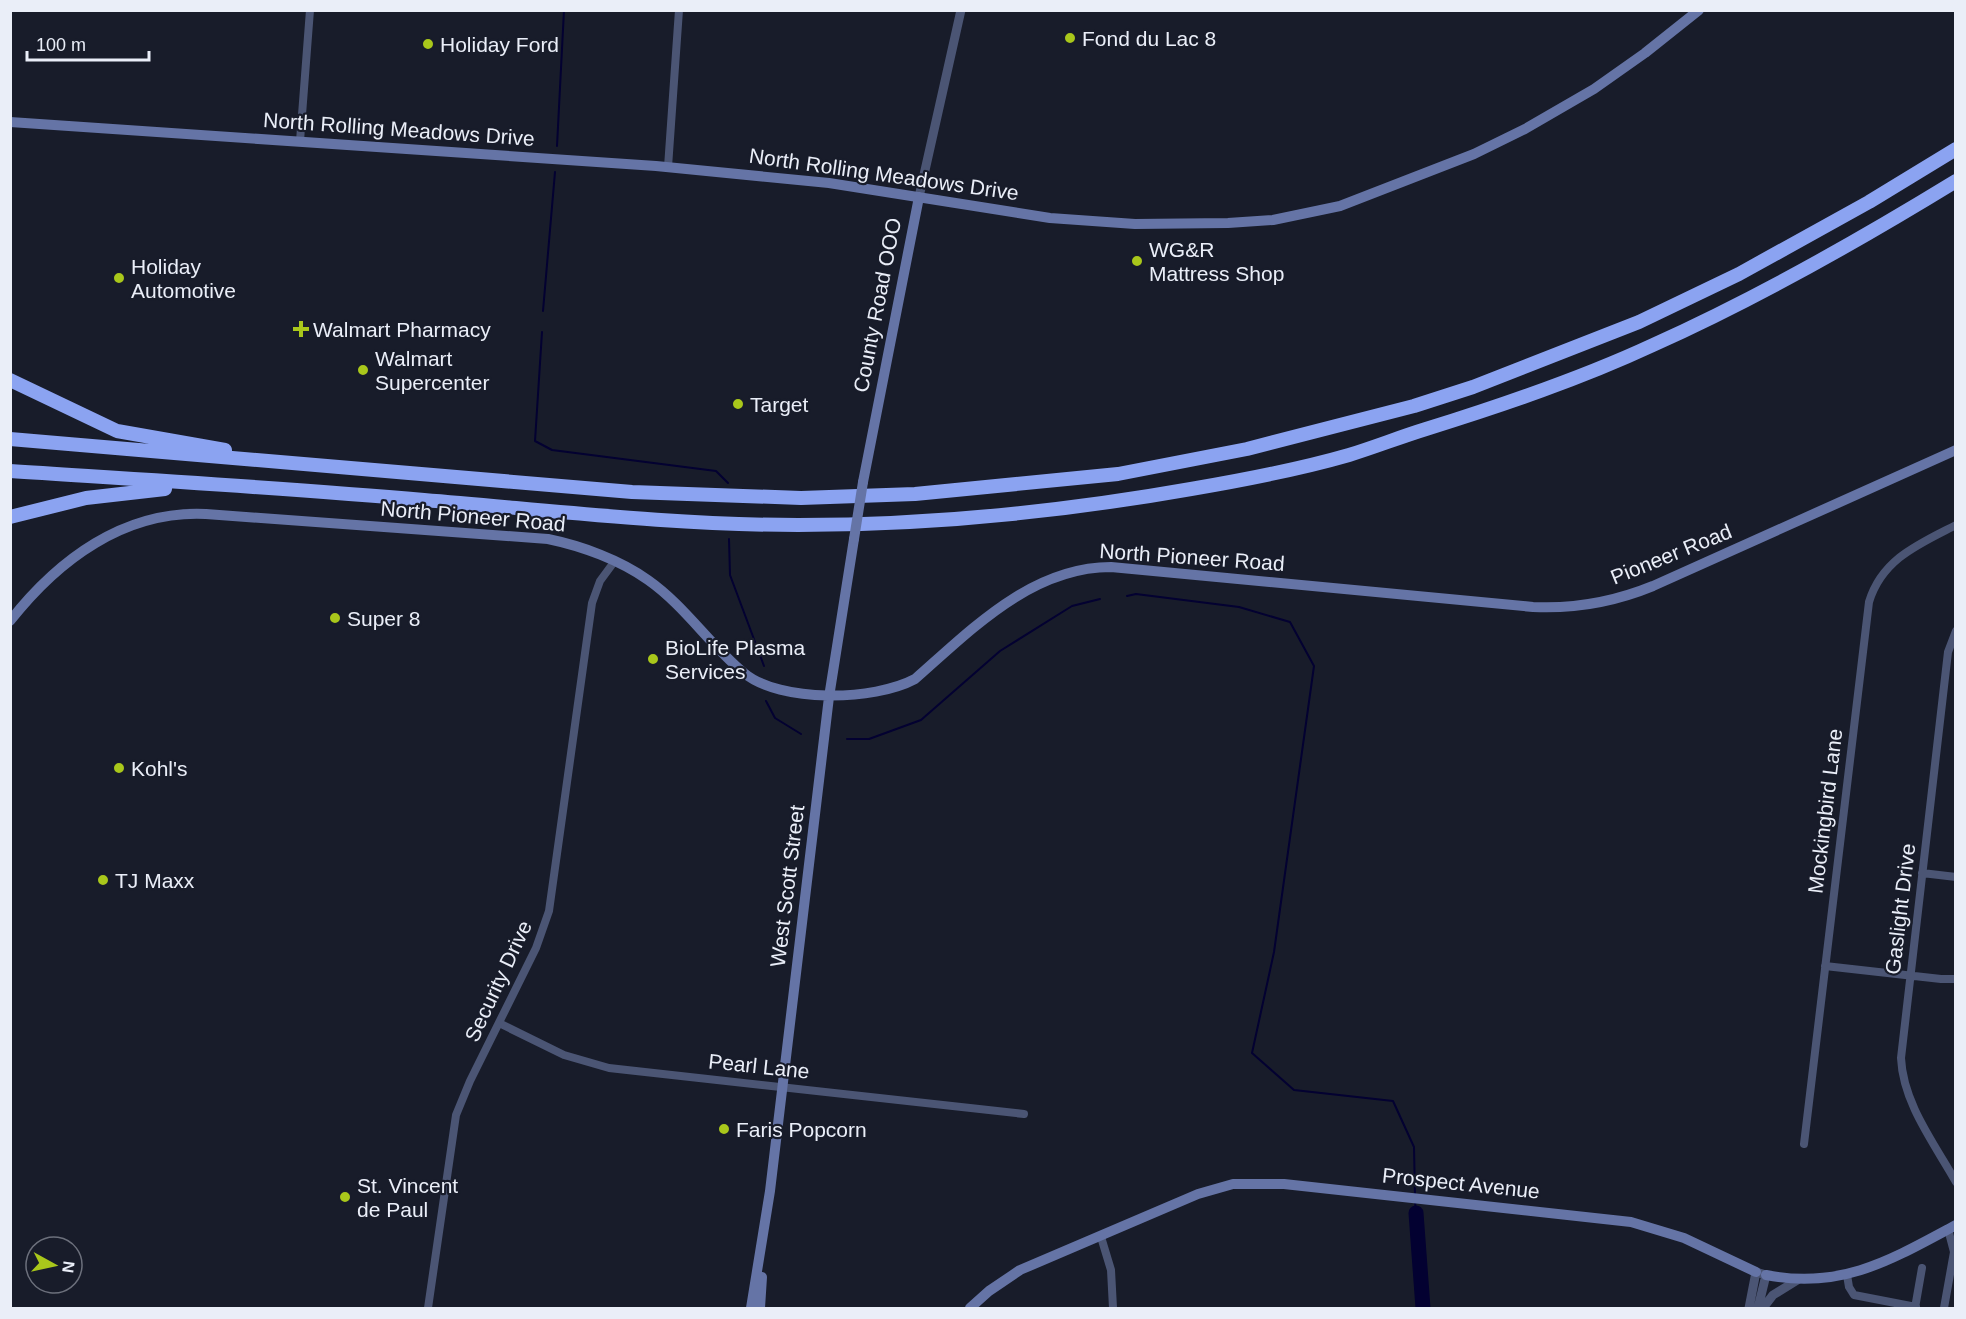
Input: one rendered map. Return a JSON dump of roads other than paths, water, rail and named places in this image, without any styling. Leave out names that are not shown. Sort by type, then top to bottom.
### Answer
[{"type":"highway","points":[[10,439],[632,492],[801,498],[915,494],[1118,474],[1236,452],[1414,406],[1473,387],[1639,322],[1812,235],[1956,149]]},
{"type":"highway","points":[[10,471],[264,486],[594,514],[798,525],[912,521],[1041,512],[1121,501],[1252,478],[1347,455],[1480,413],[1651,347],[1816,264],[1956,181]]},
{"type":"highway","points":[[10,380],[117,431],[307,465]]},
{"type":"highway","points":[[10,517],[86,498],[152,489],[264,486]]},
{"type":"main road","name":"North Rolling Meadows Drive","points":[[10,122],[668,167],[829,183],[1050,218],[1135,224],[1253,221],[1320,211],[1428,173],[1526,129],[1619,72],[1699,10]]},
{"type":"main road","name":"County Road OOO","points":[[854,539],[862,482],[919,197]]},
{"type":"main road","name":"Pioneer Road","points":[[1347,588],[1533,607],[1572,606],[1608,600],[1639,591],[1694,568],[1956,450]]},
{"type":"main road","name":"North Pioneer Road","points":[[10,621],[50,576],[100,537],[144,523],[189,514],[548,538],[588,549],[650,582],[682,609],[746,675],[765,685],[829,697],[898,688],[915,679],[1002,605],[1050,579],[1079,570],[1112,567],[1347,588]]},
{"type":"main road","name":"West Scott Street","points":[[751,1308],[763,1238],[783,1087],[829,697],[854,539]]},
{"type":"main road","name":"Prospect Avenue","points":[[970,1308],[988,1291],[1020,1270],[1204,1191],[1233,1184],[1284,1184],[1647,1225],[1684,1238],[1761,1273],[1799,1279],[1847,1275],[1891,1260],[1952,1227]]},
{"type":"main road","name":"West Scott Street","points":[[760,1308],[763,1238]]},
{"type":"street","points":[[300,141],[310,10]]},
{"type":"street","points":[[668,167],[679,10]]},
{"type":"street","name":"County Road OOO","points":[[919,197],[961,10]]},
{"type":"street","name":"Mockingbird Lane","points":[[1804,1144],[1869,602],[1876,582],[1894,561],[1956,525]]},
{"type":"street","name":"Security Drive","points":[[428,1308],[456,1115],[536,948],[549,911],[592,603],[600,581],[614,562]]},
{"type":"street","name":"Gaslight Drive","points":[[1956,631],[1948,649],[1901,1050],[1904,1083],[1915,1109],[1956,1182]]},
{"type":"street","points":[[1922,873],[1956,877]]},
{"type":"street","points":[[1825,966],[1956,979]]},
{"type":"street","name":"Pearl Lane","points":[[499,1023],[557,1052],[594,1064],[1024,1114]]},
{"type":"street","points":[[1944,1308],[1955,1243],[1952,1227]]},
{"type":"street","points":[[1101,1237],[1111,1270],[1113,1308]]},
{"type":"street","points":[[1847,1275],[1849,1287],[1854,1295],[1916,1308],[1922,1268]]},
{"type":"street","points":[[1749,1308],[1761,1273]]},
{"type":"street","points":[[1758,1308],[1761,1273]]},
{"type":"street","points":[[1763,1308],[1773,1295],[1799,1279]]},
{"type":"waterway","points":[[557,146],[564,10]]},
{"type":"waterway","points":[[543,311],[555,172]]},
{"type":"waterway","points":[[542,332],[535,441],[552,450],[716,471],[728,483]]},
{"type":"waterway","points":[[729,539],[730,575],[764,666]]},
{"type":"waterway","points":[[1127,596],[1136,594],[1239,607],[1290,622],[1314,666],[1274,952],[1252,1053],[1294,1090],[1393,1101],[1414,1147],[1415,1196]]},
{"type":"waterway","points":[[847,739],[869,739],[921,720],[1000,651],[1072,606],[1100,599]]},
{"type":"waterway","points":[[766,701],[775,718],[801,734]]},
{"type":"waterway","points":[[1415,1201],[1416,1213]]},
{"type":"waterway","points":[[1416,1213],[1423,1308]]},
{"type":"place","name":"Fond du Lac 8","points":[[1070,38]]},
{"type":"place","name":"Holiday Ford","points":[[428,44]]},
{"type":"place","name":"WG&R Mattress Shop","points":[[1137,261]]},
{"type":"place","name":"Holiday Automotive","points":[[119,278]]},
{"type":"place","name":"Walmart Pharmacy","points":[[301,329]]},
{"type":"place","name":"Walmart Supercenter","points":[[363,370]]},
{"type":"place","name":"Target","points":[[738,404]]},
{"type":"place","name":"Super 8","points":[[335,618]]},
{"type":"place","name":"BioLife Plasma Services","points":[[653,659]]},
{"type":"place","name":"Kohl's","points":[[119,768]]},
{"type":"place","name":"TJ Maxx","points":[[103,880]]},
{"type":"place","name":"Faris Popcorn","points":[[724,1129]]},
{"type":"place","name":"St. Vincent de Paul","points":[[345,1197]]}]
